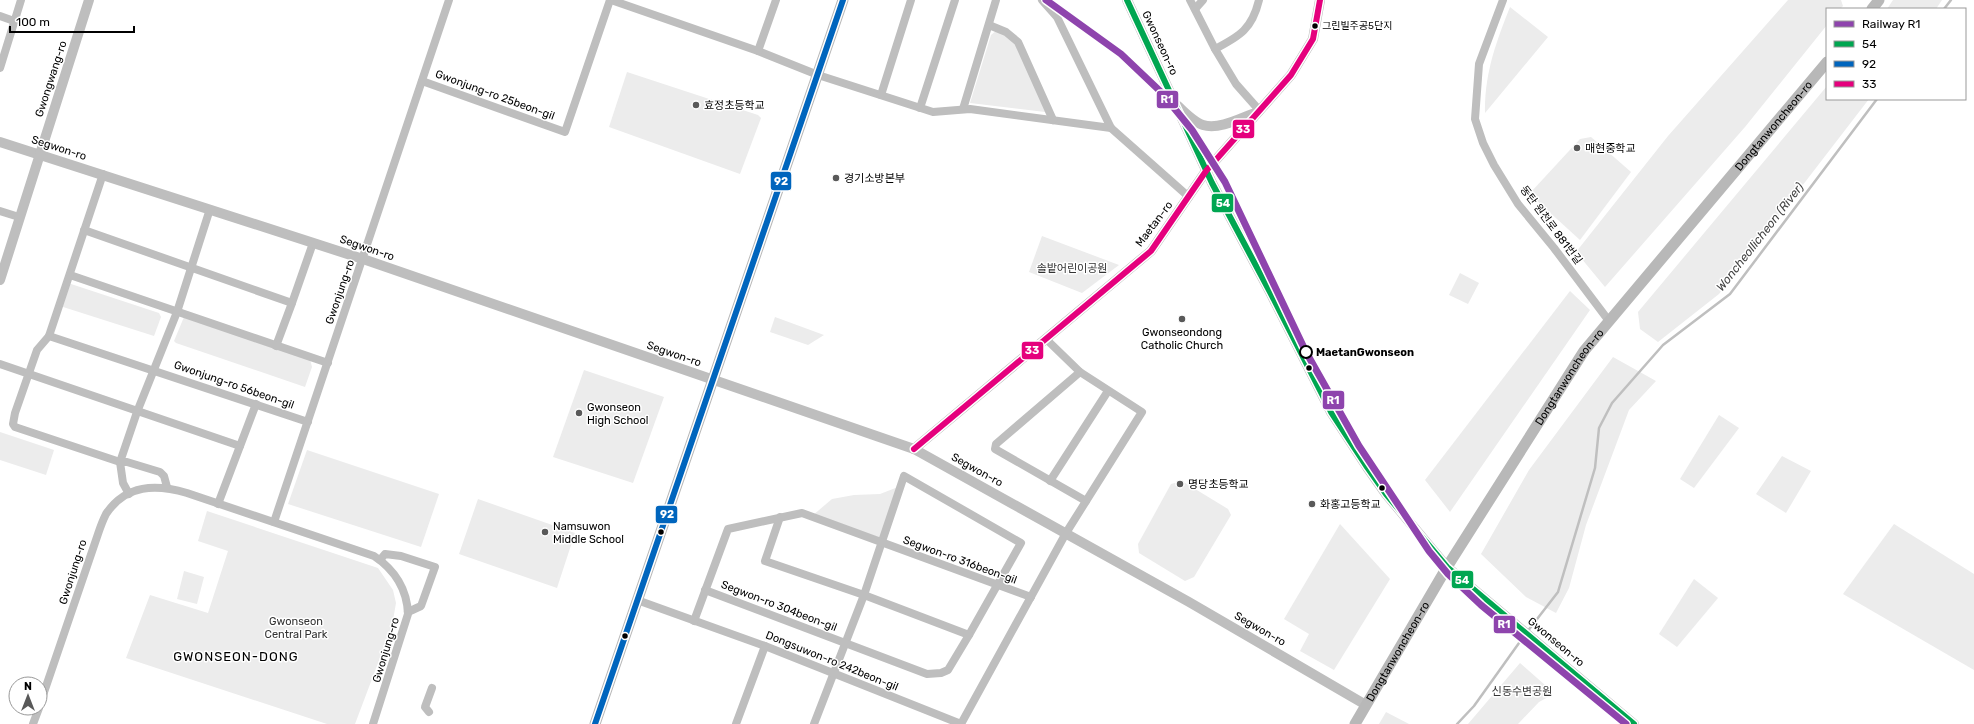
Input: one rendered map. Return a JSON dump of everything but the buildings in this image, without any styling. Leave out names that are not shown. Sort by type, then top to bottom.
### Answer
[{"type":"main road","points":[[595,724],[843,0]]},
{"type":"main road","points":[[1873,8],[1879,0]]},
{"type":"main road","name":"Dongtanwoncheon-ro","points":[[1355,723],[1447,567],[1584,351],[1826,63]]},
{"type":"street","points":[[0,67],[20,0]]},
{"type":"street","name":"Gwongwang-ro","points":[[0,280],[90,0]]},
{"type":"street","points":[[610,0],[758,52],[818,75],[933,112],[970,109],[1110,128]]},
{"type":"street","name":"Gwonjung-ro 25beon-gil","points":[[422,81],[565,132],[610,0]]},
{"type":"street","points":[[758,52],[776,0]]},
{"type":"street","points":[[881,95],[911,0]]},
{"type":"street","points":[[920,108],[955,0]]},
{"type":"street","points":[[963,109],[996,0]]},
{"type":"street","points":[[1042,0],[1057,17],[1110,128],[1189,197]]},
{"type":"street","name":"Gwonseon-ro","points":[[1126,0],[1206,170],[1331,412],[1348,440],[1386,494],[1447,567],[1634,724]]},
{"type":"street","points":[[1175,105],[1196,121],[1208,126],[1222,125],[1257,112],[1236,84],[1215,49],[1190,0]]},
{"type":"street","points":[[1195,9],[1203,0]]},
{"type":"street","points":[[1215,49],[1236,38],[1245,31],[1252,22],[1259,0]]},
{"type":"street","name":"Maetan-ro","points":[[914,449],[1151,251],[1206,170],[1291,75],[1313,39],[1320,0]]},
{"type":"street","name":"동탄 원천로 881번길","points":[[1503,0],[1479,64],[1474,119],[1483,143],[1494,165],[1518,204],[1554,248],[1609,322]]},
{"type":"street","name":"Gwonjung-ro","points":[[274,522],[422,81],[446,2]]},
{"type":"street","points":[[0,16],[14,21]]},
{"type":"street","points":[[989,25],[1006,32],[1018,42],[1053,120]]},
{"type":"street","name":"Segwon-ro","points":[[0,142],[363,259],[914,449],[1236,628],[1366,705]]},
{"type":"street","points":[[103,174],[49,336],[37,350],[15,413],[13,424],[15,427],[120,462],[127,462],[160,472],[164,476],[168,488]]},
{"type":"street","points":[[129,494],[123,483],[120,462],[153,369],[176,312],[210,209]]},
{"type":"street","points":[[0,211],[19,217]]},
{"type":"street","points":[[84,230],[292,303]]},
{"type":"street","points":[[276,346],[313,243]]},
{"type":"street","points":[[70,275],[328,363]]},
{"type":"street","name":"Gwonjung-ro 56beon-gil","points":[[49,336],[153,369],[308,422]]},
{"type":"street","points":[[961,724],[1066,533],[1142,412],[1080,372],[1046,339]]},
{"type":"street","points":[[0,364],[240,446]]},
{"type":"street","points":[[1080,372],[996,444],[995,450],[1086,501]]},
{"type":"street","points":[[1050,481],[1108,391]]},
{"type":"street","points":[[218,504],[256,404]]},
{"type":"street","name":"Segwon-ro 304beon-gil","points":[[705,590],[846,643],[927,674],[941,673],[948,670],[1021,543],[904,476],[864,595],[846,643],[814,724]]},
{"type":"street","name":"Gwonjung-ro","points":[[48,681],[106,514],[118,501],[129,494],[145,488],[168,488],[374,556],[386,564],[400,583],[406,597],[408,612],[404,631],[373,724]]},
{"type":"street","points":[[694,621],[728,529],[802,513],[882,544]]},
{"type":"street","points":[[780,517],[765,561],[864,595],[969,635]]},
{"type":"street","name":"Segwon-ro 316beon-gil","points":[[882,544],[1031,597]]},
{"type":"street","points":[[380,560],[385,554],[401,556],[435,567],[421,606],[408,612]]},
{"type":"street","name":"Dongsuwon-ro 242beon-gil","points":[[637,600],[765,646],[961,724]]},
{"type":"street","points":[[736,724],[765,646]]},
{"type":"street","points":[[429,712],[426,708],[432,688]]},
{"type":"green space","points":[[1788,0],[1841,0],[1843,6],[1841,8],[1826,8],[1826,26],[1745,127],[1605,287],[1576,252],[1668,136]]},
{"type":"green space","points":[[1893,0],[1942,0],[1937,8],[1888,8]]},
{"type":"green space","points":[[1510,7],[1548,37],[1485,113],[1485,99],[1492,59]]},
{"type":"green space","points":[[997,30],[1014,42],[1045,107],[1045,112],[970,103],[991,35]]},
{"type":"green space","points":[[627,72],[758,115],[761,118],[740,174],[609,127]]},
{"type":"green space","points":[[1826,87],[1826,100],[1868,100],[1719,294],[1658,342],[1640,329],[1638,312]]},
{"type":"green space","points":[[1591,137],[1631,172],[1580,240],[1534,198],[1532,191],[1580,139]]},
{"type":"green space","name":"솔밭어린이공원","points":[[1042,236],[1119,265],[1082,293],[1029,272]]},
{"type":"green space","points":[[1460,273],[1479,283],[1468,304],[1449,295]]},
{"type":"green space","points":[[68,283],[159,313],[161,317],[154,336],[60,306]]},
{"type":"green space","points":[[1570,291],[1590,310],[1450,512],[1425,480]]},
{"type":"green space","points":[[184,317],[310,359],[312,367],[305,387],[176,343],[174,341]]},
{"type":"green space","points":[[775,317],[824,335],[808,345],[770,332]]},
{"type":"green space","points":[[1613,357],[1656,381],[1629,410],[1586,525],[1569,588],[1556,613],[1526,597],[1481,554],[1529,470]]},
{"type":"green space","points":[[584,370],[664,397],[633,483],[553,457]]},
{"type":"green space","points":[[1719,415],[1739,428],[1694,488],[1680,479]]},
{"type":"green space","points":[[0,432],[54,450],[46,475],[0,460]]},
{"type":"green space","points":[[307,450],[439,494],[421,547],[288,504]]},
{"type":"green space","points":[[1782,456],[1811,471],[1786,513],[1756,494]]},
{"type":"green space","points":[[1182,481],[1228,509],[1231,515],[1194,577],[1185,581],[1139,553],[1138,544],[1171,484]]},
{"type":"green space","points":[[898,487],[879,541],[812,516],[832,499],[854,495],[880,494]]},
{"type":"green space","points":[[478,499],[575,533],[557,588],[459,554]]},
{"type":"green space","name":"Gwonseon Central Park","points":[[207,511],[378,568],[393,590],[396,603],[392,626],[355,724],[327,724],[126,658],[150,595],[208,613],[228,551],[198,541]]},
{"type":"green space","points":[[1340,524],[1390,579],[1334,670],[1300,651],[1309,634],[1284,619]]},
{"type":"green space","points":[[1894,524],[1974,574],[1974,670],[1843,594]]},
{"type":"green space","points":[[184,571],[204,577],[197,604],[177,599]]},
{"type":"green space","points":[[1694,579],[1718,598],[1677,647],[1659,634]]},
{"type":"green space","name":"신동수변공원","points":[[1520,663],[1545,685],[1550,696],[1539,702],[1518,724],[1468,724]]},
{"type":"green space","points":[[1386,712],[1409,724],[1379,724]]},
{"type":"waterway","name":"Woncheollicheon (River)","points":[[1945,8],[1951,0]]},
{"type":"waterway","name":"Woncheollicheon (River)","points":[[1527,632],[1558,592],[1595,468],[1599,428],[1612,403],[1663,345],[1730,294],[1876,100]]},
{"type":"waterway","name":"Woncheollicheon (River)","points":[[1457,724],[1474,706],[1524,636]]},
{"type":"rail line","name":"R1","points":[[1046,0],[1121,54],[1161,92],[1192,130],[1225,182],[1306,352],[1359,446],[1429,551],[1448,574],[1481,605],[1626,724]]},
{"type":"transit line","name":"92","points":[[595,724],[843,0]]},
{"type":"transit line","name":"54","points":[[1127,0],[1212,183],[1270,292],[1331,412],[1367,467],[1386,494],[1447,567],[1634,724]]},
{"type":"transit line","name":"33","points":[[914,449],[1151,251],[1206,171],[1291,75],[1313,39],[1320,0]]},
{"type":"place","name":"그린빌주공5단지","points":[[1315,26]]},
{"type":"place","name":"효정초등학교","points":[[696,105]]},
{"type":"place","name":"매현중학교","points":[[1577,148]]},
{"type":"place","name":"경기소방본부","points":[[836,178]]},
{"type":"place","name":"Gwonseondong Catholic Church","points":[[1182,319]]},
{"type":"place","name":"MaetanGwonseon","points":[[1306,352]]},
{"type":"place","name":"Gwonseon High School","points":[[579,413]]},
{"type":"place","name":"명당초등학교","points":[[1180,484]]},
{"type":"place","name":"화홍고등학교","points":[[1312,504]]},
{"type":"place","name":"Namsuwon Middle School","points":[[545,532]]},
{"type":"district","name":"GWONSEON-DONG","points":[[236,656]]}]
